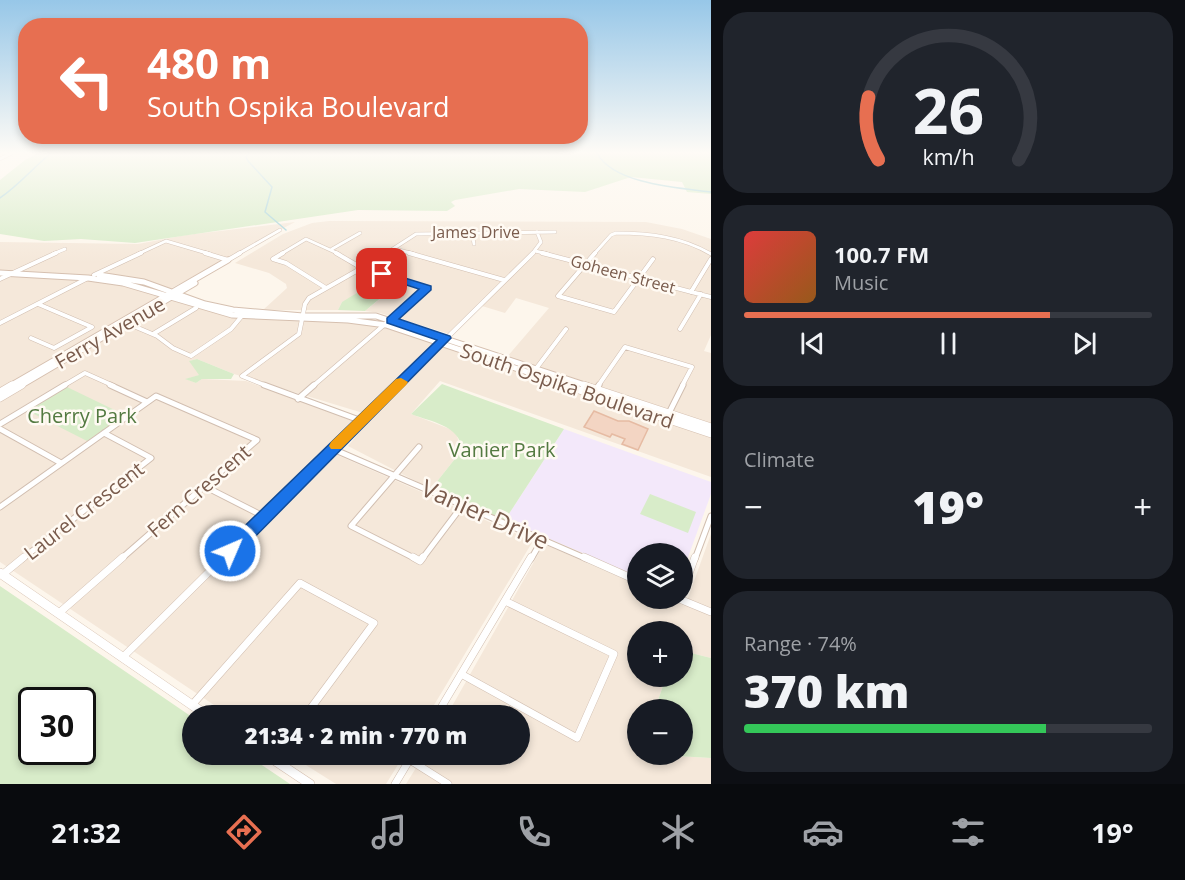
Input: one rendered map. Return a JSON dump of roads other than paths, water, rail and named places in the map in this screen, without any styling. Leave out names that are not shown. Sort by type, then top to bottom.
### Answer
[{"type":"main road","name":"Ferry Avenue","points":[[0,392],[214,271],[228,260]]},
{"type":"main road","name":"South Ospika Boulevard","points":[[0,271],[19,270],[94,275],[144,282],[196,308],[242,317],[388,322],[595,392],[711,435]]},
{"type":"main road","name":"South Ospika Boulevard","points":[[0,271],[88,278],[140,286],[233,310],[302,318]]},
{"type":"main road","name":"Ferry Avenue","points":[[0,398],[124,322]]},
{"type":"main road","name":"South Ospika Boulevard","points":[[595,392],[711,427]]},
{"type":"main road","points":[[1,574],[192,705]]},
{"type":"main road","points":[[284,765],[310,784]]},
{"type":"street","name":"Ferry Avenue","points":[[228,260],[280,230]]},
{"type":"street","points":[[472,232],[474,244]]},
{"type":"street","points":[[123,657],[535,250],[541,242],[537,232]]},
{"type":"street","name":"James Drive","points":[[298,399],[242,376],[299,334],[304,304],[309,298],[395,249],[416,234],[555,232]]},
{"type":"street","points":[[332,249],[360,233]]},
{"type":"street","points":[[653,259],[614,312],[558,296],[611,235],[616,233],[669,238],[688,243],[711,254]]},
{"type":"street","points":[[298,399],[427,288],[360,267],[332,249],[306,239],[273,259],[286,263],[326,288]]},
{"type":"street","points":[[94,275],[166,241],[228,260]]},
{"type":"street","points":[[0,279],[65,249]]},
{"type":"street","points":[[395,249],[504,280]]},
{"type":"street","name":"Goheen Street","points":[[535,250],[711,297]]},
{"type":"street","points":[[691,292],[711,259]]},
{"type":"street","points":[[0,324],[88,278]]},
{"type":"street","points":[[680,330],[700,294]]},
{"type":"street","name":"Ferry Avenue","points":[[32,338],[54,348],[92,327],[39,304]]},
{"type":"street","points":[[153,334],[196,308]]},
{"type":"street","points":[[124,322],[153,334],[173,348],[191,356],[231,329],[242,317]]},
{"type":"street","points":[[533,371],[566,329]]},
{"type":"street","points":[[595,392],[625,347],[692,367],[669,413]]},
{"type":"street","points":[[0,424],[85,373],[147,402],[0,507]]},
{"type":"street","name":"Fern Crescent","points":[[59,614],[257,440],[156,396],[147,402]]},
{"type":"street","points":[[298,399],[362,421]]},
{"type":"street","points":[[0,429],[61,464]]},
{"type":"street","name":"Laurel Crescent","points":[[1,574],[151,458],[104,433]]},
{"type":"street","points":[[419,447],[351,526],[420,561],[462,506]]},
{"type":"street","name":"Vanier Drive","points":[[333,448],[627,576]]},
{"type":"street","points":[[204,486],[265,517]]},
{"type":"street","points":[[693,563],[711,516]]},
{"type":"street","points":[[443,705],[542,540]]},
{"type":"street","points":[[192,705],[300,583],[374,623],[313,705]]},
{"type":"street","points":[[461,674],[577,738],[614,654],[505,602]]},
{"type":"street","points":[[693,603],[711,612]]},
{"type":"street","points":[[395,784],[406,765]]},
{"type":"street","points":[[422,765],[448,784]]},
{"type":"waterway","points":[[0,198],[11,190]]},
{"type":"waterway","points":[[271,190],[265,212],[286,230]]},
{"type":"waterway","points":[[692,190],[711,192]]},
{"type":"park label","name":"Cherry Park","points":[[82,416]]},
{"type":"park label","name":"Vanier Park","points":[[502,450]]}]
